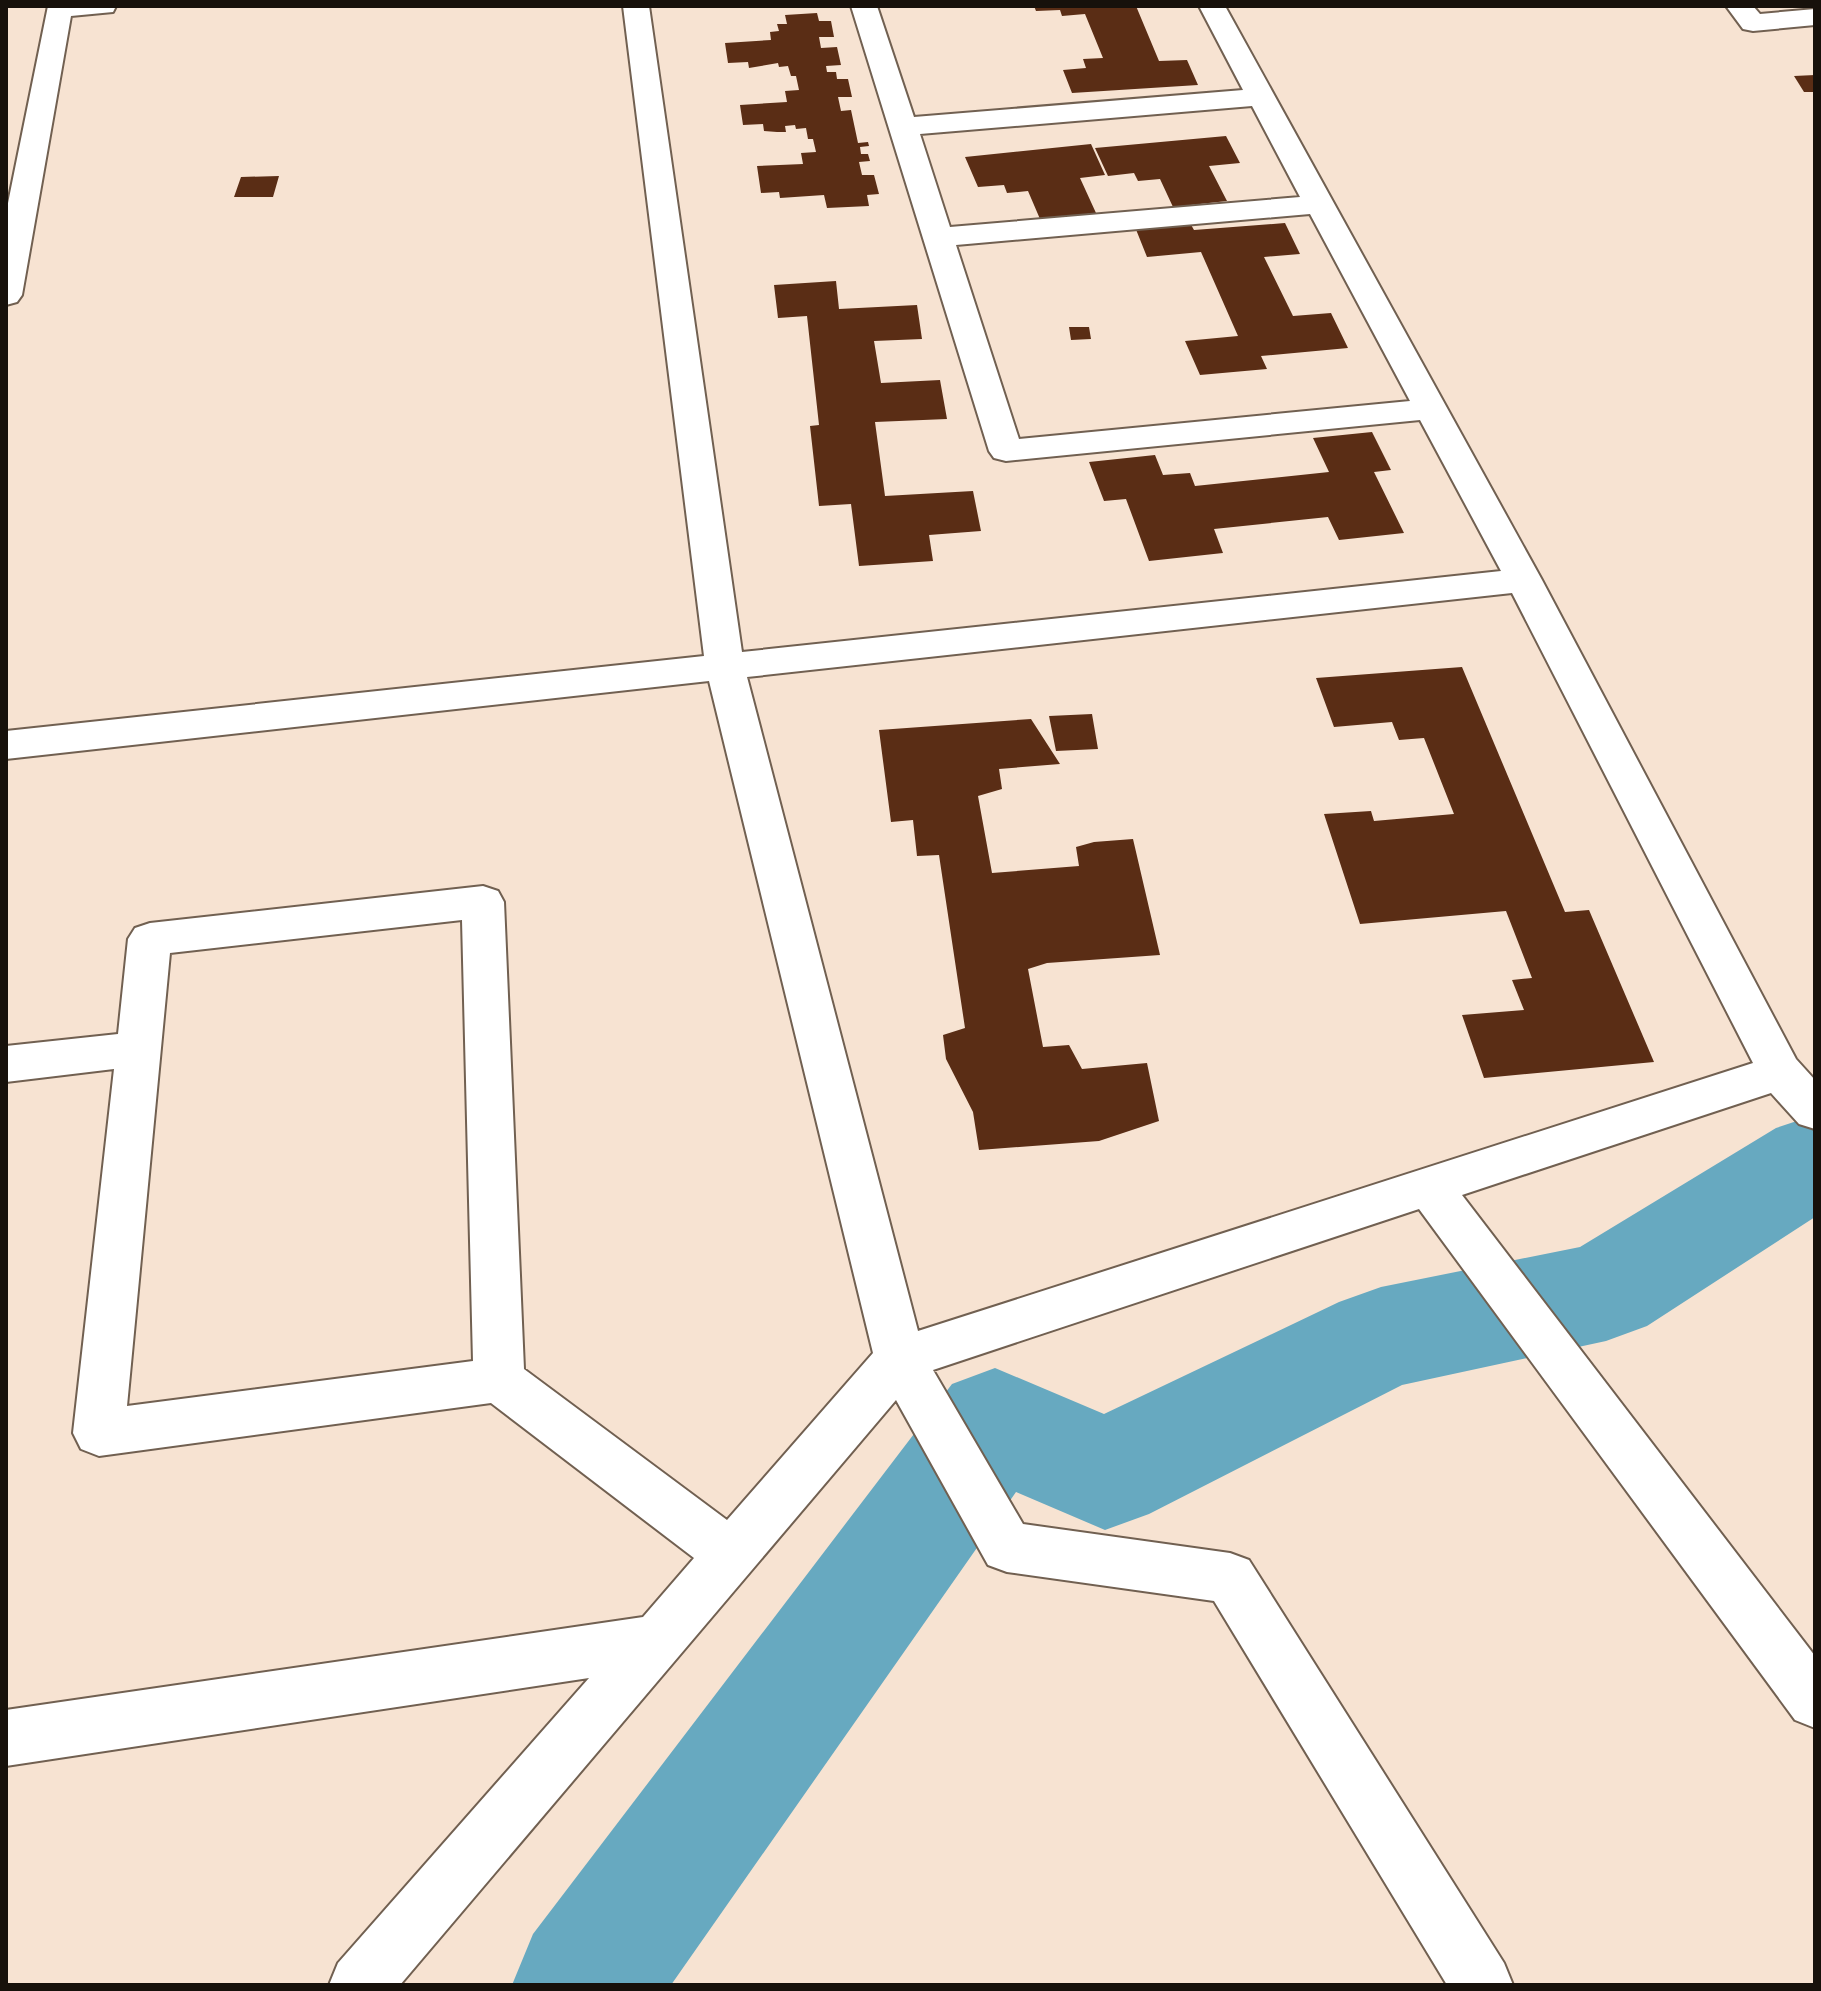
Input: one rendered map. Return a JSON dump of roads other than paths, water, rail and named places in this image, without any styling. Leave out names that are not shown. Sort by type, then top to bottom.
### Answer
[{"type":"street","points":[[6,295],[59,9],[103,6]]},
{"type":"street","points":[[636,6],[725,667],[900,1359],[1007,1547],[1230,1578],[1482,1985]]},
{"type":"street","points":[[864,6],[1006,451],[1430,409]]},
{"type":"street","points":[[1212,6],[1524,580],[1780,1072],[1815,1111]]},
{"type":"street","points":[[1739,6],[1753,23],[1815,17]]},
{"type":"street","points":[[903,127],[1262,97]]},
{"type":"street","points":[[938,237],[1319,204]]},
{"type":"street","points":[[6,745],[1524,580]]},
{"type":"street","points":[[499,1380],[483,902],[150,939],[99,1433],[499,1380],[732,1555]]},
{"type":"street","points":[[6,1064],[138,1049]]},
{"type":"street","points":[[360,1985],[900,1359],[1780,1072]]},
{"type":"street","points":[[1429,1187],[1815,1701]]},
{"type":"street","points":[[6,1738],[657,1641]]},
{"type":"waterway","points":[[584,1985],[995,1422],[1105,1474],[1381,1338],[1606,1291],[1815,1160]]}]
